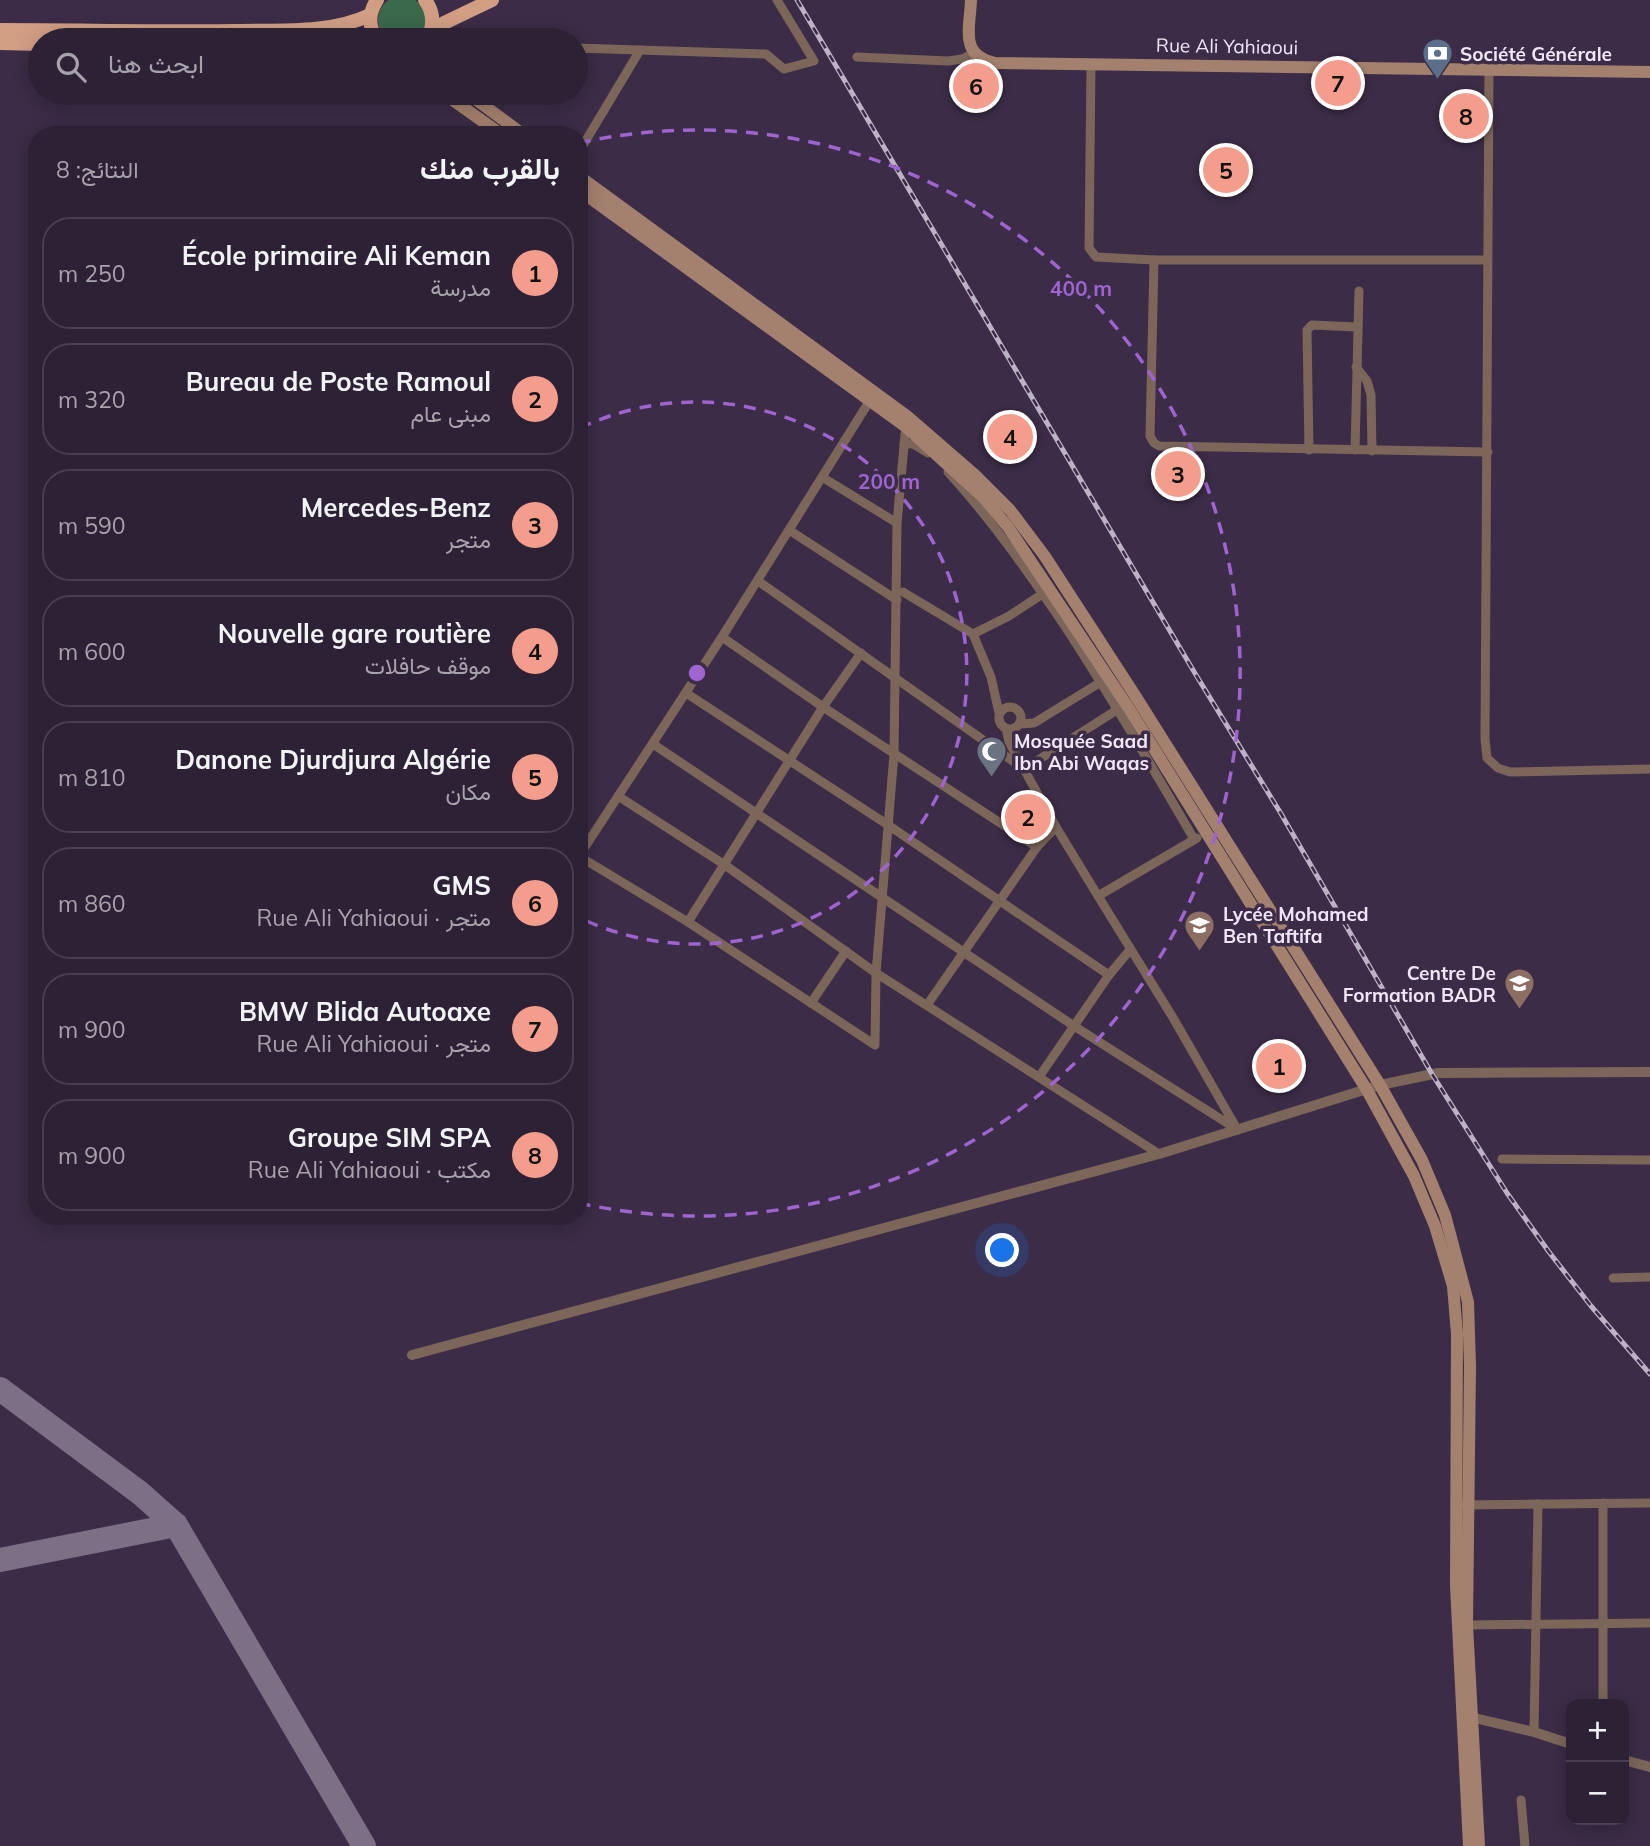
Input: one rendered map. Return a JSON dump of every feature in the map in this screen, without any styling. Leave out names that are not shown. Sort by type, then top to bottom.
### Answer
[{"type":"highway","points":[[371,28],[370,15],[377,0]]},
{"type":"highway","points":[[425,0],[432,15],[430,28]]},
{"type":"highway","points":[[438,28],[492,0]]},
{"type":"highway","points":[[311,28],[344,25],[370,15]]},
{"type":"highway","points":[[0,30],[28,30]]},
{"type":"highway","points":[[0,43],[28,44]]},
{"type":"main road","points":[[971,0],[969,44],[974,53]]},
{"type":"main road","name":"Rue Ali Yahiaoui","points":[[974,53],[985,60],[995,62],[1650,72]]},
{"type":"main road","points":[[460,105],[489,126]]},
{"type":"main road","points":[[483,105],[512,126]]},
{"type":"main road","points":[[588,183],[906,421],[975,475],[1010,510],[1044,555],[1127,703],[1367,1090],[1414,1176],[1435,1226],[1453,1286],[1467,1625],[1469,1846]]},
{"type":"main road","points":[[588,196],[872,396]]},
{"type":"main road","points":[[906,421],[983,497],[1008,527],[1046,591],[1127,703],[1380,1085],[1422,1160],[1445,1216],[1468,1302],[1470,1366],[1456,1587],[1479,1846]]},
{"type":"street","points":[[588,48],[766,54],[784,69],[814,61],[777,0]]},
{"type":"street","points":[[588,137],[640,50]]},
{"type":"street","points":[[857,57],[947,61],[962,59],[974,53]]},
{"type":"street","points":[[1091,64],[1089,248],[1096,257],[1154,260],[1487,260]]},
{"type":"street","points":[[1489,69],[1487,758],[1498,768],[1510,772],[1650,769]]},
{"type":"street","points":[[1154,260],[1150,436],[1154,443],[1169,448],[1488,452]]},
{"type":"street","points":[[1355,450],[1359,291]]},
{"type":"street","points":[[1309,450],[1307,330],[1312,326],[1357,327]]},
{"type":"street","points":[[1356,367],[1367,381],[1371,395],[1372,451]]},
{"type":"street","points":[[588,842],[722,637],[872,396]]},
{"type":"street","points":[[588,862],[688,922],[875,1045],[876,972],[894,754],[900,596],[897,523],[906,421]]},
{"type":"street","points":[[904,444],[913,444],[927,452],[970,495],[1046,591],[1101,682],[1127,703],[1194,839]]},
{"type":"street","points":[[822,477],[897,523]]},
{"type":"street","points":[[789,530],[900,596],[973,634],[991,677],[1000,724],[1006,729],[1009,742],[1056,827],[1172,1016],[1238,1130]]},
{"type":"street","points":[[758,580],[1024,769]]},
{"type":"street","points":[[973,634],[1046,591]]},
{"type":"street","points":[[722,637],[1037,848]]},
{"type":"street","points":[[688,922],[823,707],[861,653]]},
{"type":"street","points":[[1006,729],[1013,729],[1019,724],[1034,723],[1101,682]]},
{"type":"street","points":[[686,693],[888,825],[1109,975]]},
{"type":"street","points":[[1024,769],[1127,703]]},
{"type":"street","points":[[999,713],[1007,707],[1015,708],[1020,713],[1019,724]]},
{"type":"street","points":[[653,744],[1074,1026],[1238,1130]]},
{"type":"street","points":[[618,796],[725,865],[876,972],[1159,1154]]},
{"type":"street","points":[[928,1005],[1037,848],[1056,827]]},
{"type":"street","points":[[1098,896],[1206,832]]},
{"type":"street","points":[[1039,1077],[1109,975],[1130,950]]},
{"type":"street","points":[[811,1003],[846,951]]},
{"type":"street","points":[[412,1355],[1159,1154],[1380,1085],[1437,1073],[1650,1072]]},
{"type":"street","points":[[1502,1159],[1650,1160]]},
{"type":"street","points":[[1613,1278],[1650,1278]]},
{"type":"street","points":[[1603,1503],[1603,1699]]},
{"type":"street","points":[[1463,1505],[1650,1503]]},
{"type":"street","points":[[1534,1732],[1538,1504]]},
{"type":"street","points":[[1467,1625],[1650,1623]]},
{"type":"street","points":[[1467,1716],[1566,1742]]},
{"type":"street","points":[[1629,1761],[1650,1767]]},
{"type":"street","points":[[1521,1800],[1525,1846]]},
{"type":"green space","points":[[391,-1],[413,-1],[424,11],[424,28],[380,28],[380,11]]},
{"type":"taxiway","points":[[0,1389],[140,1493],[176,1525],[364,1846]]},
{"type":"taxiway","points":[[0,1560],[176,1525]]},
{"type":"railway","points":[[797,0],[1196,675],[1280,812],[1432,1074],[1507,1193],[1549,1252],[1650,1374]]},
{"type":"place","name":"Société Générale","points":[[1437,81]]},
{"type":"place","name":"BMW Blida Autoaxe","points":[[1338,83]]},
{"type":"place","name":"GMS","points":[[976,86]]},
{"type":"place","name":"Groupe SIM SPA","points":[[1466,116]]},
{"type":"place","name":"Danone Djurdjura Algérie","points":[[1226,170]]},
{"type":"place","name":"Nouvelle gare routière","points":[[1010,437]]},
{"type":"place","name":"Mercedes-Benz","points":[[1178,474]]},
{"type":"place","name":"Mosquée Saad Ibn Abi Waqas","points":[[991,779]]},
{"type":"place","name":"Bureau de Poste Ramoul","points":[[1028,817]]},
{"type":"place","name":"Lycée Mohamed Ben Taftifa","points":[[1200,952]]},
{"type":"place","name":"Centre De Formation BADR","points":[[1519,1011]]},
{"type":"place","name":"École primaire Ali Keman","points":[[1279,1066]]}]
